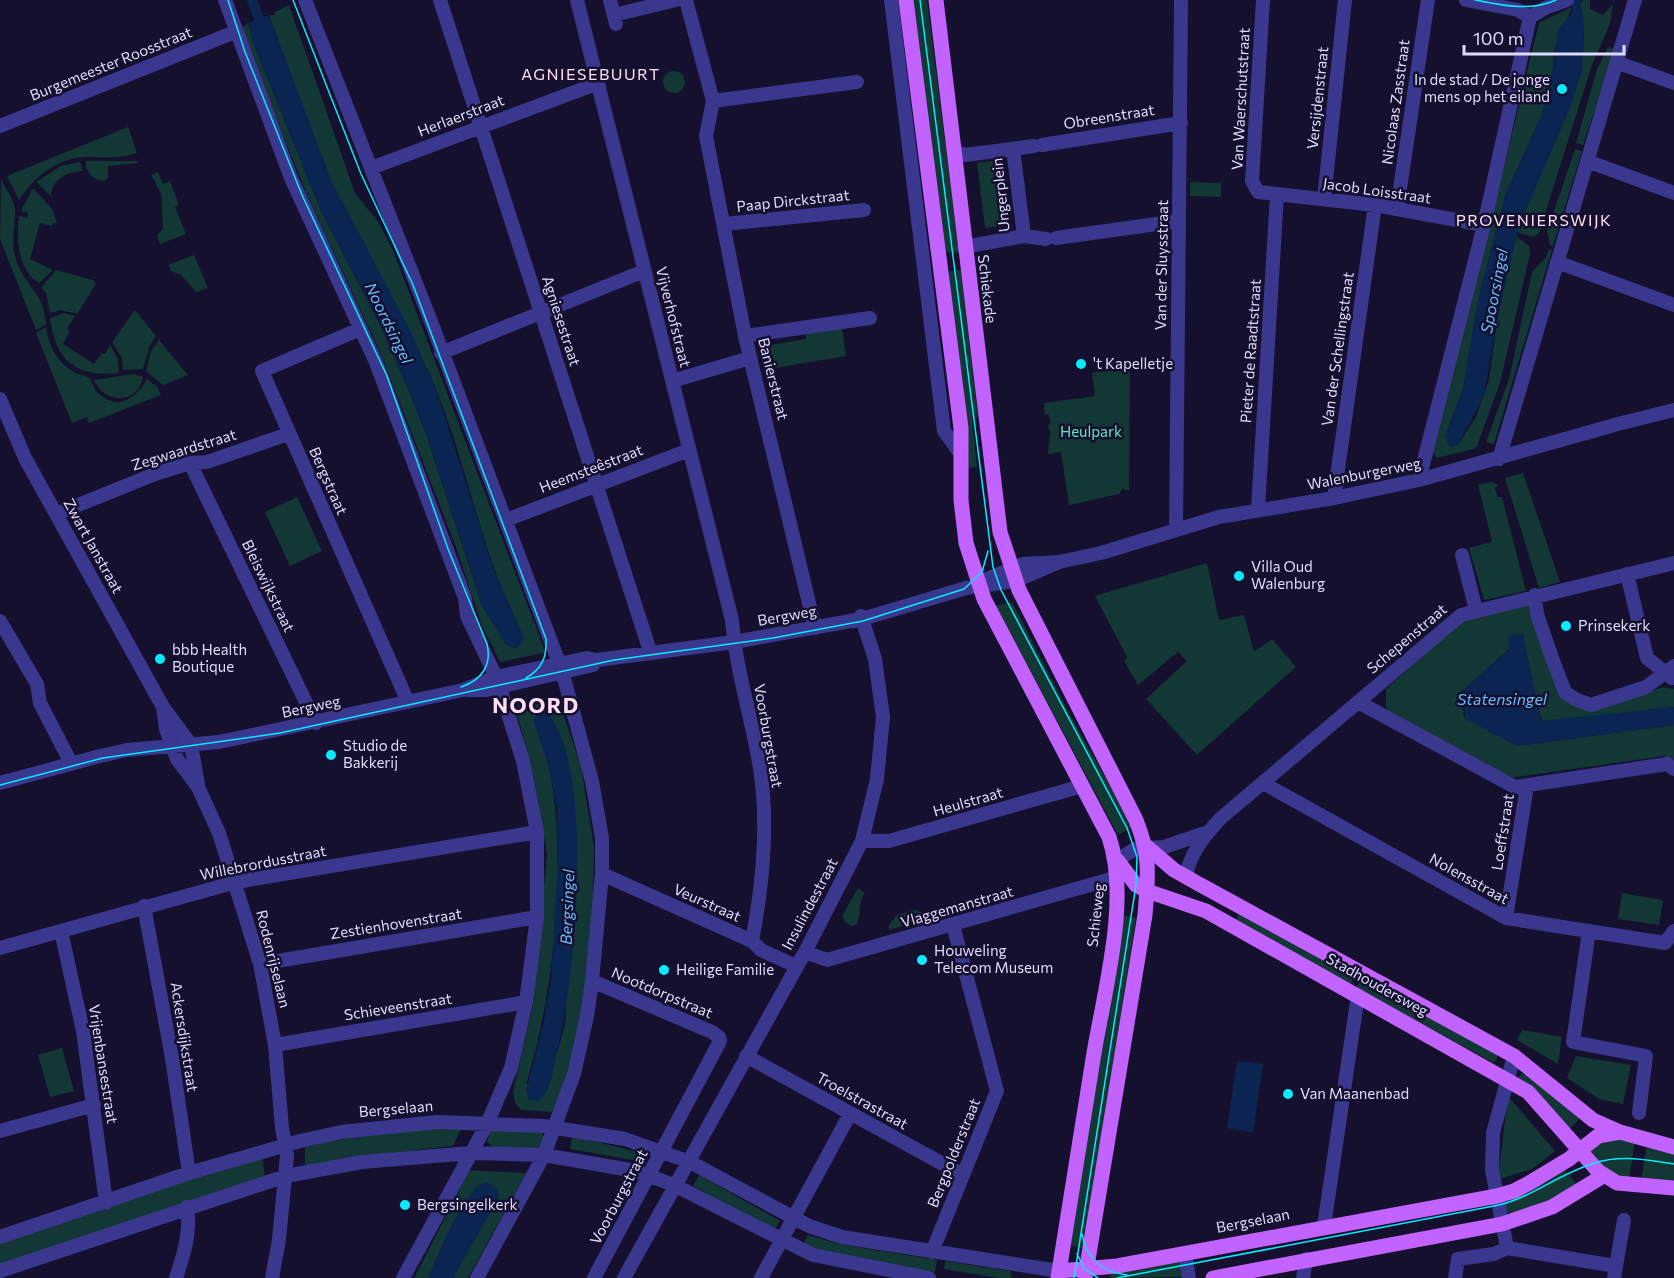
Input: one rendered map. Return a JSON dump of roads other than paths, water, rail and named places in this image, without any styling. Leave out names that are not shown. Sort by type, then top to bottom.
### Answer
[{"type":"main road","points":[[906,0],[961,428],[961,500],[966,543],[978,585]]},
{"type":"main road","name":"Schiekade","points":[[936,0],[1000,532],[1013,575]]},
{"type":"main road","points":[[1013,575],[1136,820],[1146,846],[1149,870],[1145,915],[1086,1274]]},
{"type":"main road","name":"Schieweg","points":[[978,585],[1109,837],[1117,860],[1118,902],[1058,1274]]},
{"type":"main road","name":"Stadhoudersweg","points":[[1146,846],[1186,876],[1237,906],[1514,1056],[1593,1120],[1620,1132],[1674,1146]]},
{"type":"main road","name":"Stadhoudersweg","points":[[1117,860],[1136,885],[1206,911],[1528,1092],[1603,1176]]},
{"type":"main road","points":[[1145,915],[1155,901],[1163,896]]},
{"type":"main road","points":[[1228,923],[1237,906]]},
{"type":"main road","name":"Bergselaan","points":[[1058,1274],[1086,1274],[1324,1226],[1497,1196],[1532,1182],[1598,1136],[1620,1132]]},
{"type":"main road","points":[[1213,1278],[1502,1224],[1552,1207],[1603,1176],[1617,1183],[1674,1188]]},
{"type":"street","points":[[225,0],[291,178],[375,360],[465,598],[467,616],[498,682],[523,761],[537,832],[537,917],[526,1002],[511,1068],[487,1124],[403,1278]]},
{"type":"street","points":[[305,0],[506,520],[560,668],[598,810],[602,838],[602,874],[592,981],[580,1053],[544,1155],[477,1278]]},
{"type":"street","name":"Agniesestraat","points":[[440,0],[650,651]]},
{"type":"street","name":"Vijverhofstraat","points":[[577,0],[596,84],[732,620],[734,643]]},
{"type":"street","points":[[610,0],[615,20],[676,0]]},
{"type":"street","points":[[686,0],[713,101],[858,82]]},
{"type":"street","points":[[891,0],[944,431],[960,453]]},
{"type":"street","name":"Van der Sluysstraat","points":[[1176,530],[1181,0]]},
{"type":"street","name":"Van Waerschutstraat","points":[[1263,0],[1252,181],[1258,192],[1270,195]]},
{"type":"street","name":"Versijdenstraat","points":[[1324,199],[1345,0]]},
{"type":"street","name":"Nicolaas Zasstraat","points":[[1397,209],[1428,0]]},
{"type":"street","points":[[1466,0],[1518,10],[1530,17]]},
{"type":"street","points":[[1419,480],[1484,225],[1530,17],[1541,4],[1567,0]]},
{"type":"street","points":[[1499,459],[1635,0]]},
{"type":"street","name":"Burgemeester Roosstraat","points":[[0,126],[235,32]]},
{"type":"street","points":[[1616,62],[1674,83]]},
{"type":"street","name":"Herlaerstraat","points":[[371,168],[596,84]]},
{"type":"street","name":"Banierstraat","points":[[713,101],[706,136],[725,224],[745,336],[816,628]]},
{"type":"street","name":"Obreenstraat","points":[[1013,149],[1181,123]]},
{"type":"street","name":"Ungerplein","points":[[955,152],[965,154],[1013,149],[1024,236],[964,246]]},
{"type":"street","points":[[1587,161],[1674,193]]},
{"type":"street","name":"Jacob Loisstraat","points":[[1270,195],[1375,205],[1484,225]]},
{"type":"street","name":"Pieter de Raadtstraat","points":[[1258,509],[1270,195]]},
{"type":"street","name":"Van der Schellingstraat","points":[[1334,498],[1375,205]]},
{"type":"street","name":"Paap Dirckstraat","points":[[725,224],[864,210]]},
{"type":"street","points":[[1024,236],[1051,238],[1178,221]]},
{"type":"street","points":[[1557,262],[1674,305]]},
{"type":"street","points":[[441,353],[644,271]]},
{"type":"street","points":[[745,336],[870,318]]},
{"type":"street","name":"Bergstraat","points":[[360,329],[262,371],[408,702]]},
{"type":"street","points":[[672,381],[750,358]]},
{"type":"street","name":"Zwart Janstraat","points":[[0,399],[25,458],[163,707],[189,742]]},
{"type":"street","name":"Walenburgerweg","points":[[978,585],[1059,562],[1101,553],[1219,517],[1334,498],[1419,480],[1674,410]]},
{"type":"street","name":"Zegwaardstraat","points":[[56,513],[155,474],[190,463],[207,462],[288,434]]},
{"type":"street","name":"Heemsteêstraat","points":[[506,520],[689,450]]},
{"type":"street","name":"Bleiswijkstraat","points":[[190,463],[316,723]]},
{"type":"street","points":[[1462,555],[1476,610]]},
{"type":"street","name":"Schepenstraat","points":[[1186,876],[1191,858],[1208,832],[1461,615],[1535,595],[1674,563]]},
{"type":"street","points":[[1627,574],[1647,658],[1672,673]]},
{"type":"street","name":"Bergweg","points":[[0,783],[127,750],[235,737],[316,723],[560,668],[588,667],[597,660],[650,651],[734,643],[816,628],[978,585]]},
{"type":"street","points":[[1535,595],[1537,614],[1565,692],[1575,699],[1591,705],[1646,687],[1672,673]]},
{"type":"street","name":"Insulindestraat","points":[[624,1278],[805,952],[862,841],[877,779],[883,717],[875,659],[861,617]]},
{"type":"street","points":[[0,621],[37,684],[40,703],[71,763]]},
{"type":"street","name":"Voorburgstraat","points":[[734,643],[760,772],[765,832],[762,889],[752,941]]},
{"type":"street","points":[[1358,702],[1505,784],[1515,787],[1666,764],[1674,769]]},
{"type":"street","name":"Zwart Janstraat","points":[[163,707],[172,743]]},
{"type":"street","name":"Rodenrijselaan","points":[[189,742],[198,787]]},
{"type":"street","name":"Rodenrijselaan","points":[[172,743],[177,759],[198,787],[219,833],[236,882],[260,964],[275,1044],[282,1128],[286,1145],[286,1176],[272,1278]]},
{"type":"street","name":"Nolensstraat","points":[[1263,783],[1506,918],[1665,943],[1674,931]]},
{"type":"street","name":"Heulstraat","points":[[862,841],[889,841],[1082,786]]},
{"type":"street","name":"Loeffstraat","points":[[1506,918],[1527,786]]},
{"type":"street","name":"Willebrordusstraat","points":[[0,948],[236,882],[537,832]]},
{"type":"street","name":"Schepenstraat","points":[[1117,860],[1130,851],[1146,846],[1164,847],[1208,832]]},
{"type":"street","name":"Veurstraat","points":[[602,874],[752,941],[761,950],[796,966]]},
{"type":"street","name":"Vlaggemanstraat","points":[[805,952],[826,960],[1118,877]]},
{"type":"street","name":"Ackersdijkstraat","points":[[144,906],[172,1058],[189,1173]]},
{"type":"street","name":"Zestienhovenstraat","points":[[260,964],[537,917]]},
{"type":"street","name":"Bergpolderstraat","points":[[932,1252],[997,1087],[953,925]]},
{"type":"street","name":"Vrijenbansestraat","points":[[61,931],[83,1031],[106,1203]]},
{"type":"street","points":[[1589,931],[1573,1042],[1646,1056],[1640,1113]]},
{"type":"street","name":"Nootdorpstraat","points":[[592,981],[718,1036]]},
{"type":"street","points":[[1324,1226],[1358,995]]},
{"type":"street","name":"Schieveenstraat","points":[[275,1044],[526,1002]]},
{"type":"street","name":"Voorburgstraat","points":[[594,1278],[717,1050],[718,1036]]},
{"type":"street","name":"Troelstrastraat","points":[[746,1056],[963,1175]]},
{"type":"street","points":[[1507,1248],[1492,1170],[1493,1133],[1514,1056]]},
{"type":"street","points":[[0,1131],[94,1105]]},
{"type":"street","points":[[760,1278],[850,1114]]},
{"type":"street","name":"Bergselaan","points":[[0,1237],[189,1173],[341,1132],[418,1123],[487,1124],[555,1127],[625,1139],[690,1162],[793,1218],[842,1237],[932,1252],[1016,1272],[1058,1274]]},
{"type":"street","points":[[0,1271],[286,1176],[362,1162],[471,1154],[544,1155],[611,1165],[674,1185],[813,1255],[894,1275],[929,1278]]},
{"type":"street","points":[[176,1278],[190,1224],[187,1207]]},
{"type":"street","points":[[1455,1278],[1458,1259],[1494,1254],[1507,1248],[1615,1272],[1624,1220]]},
{"type":"street","points":[[1185,1253],[1189,1278]]},
{"type":"street","points":[[1303,1278],[1306,1259]]},
{"type":"water","name":"Spoorsingel","points":[[1571,0],[1580,0],[1584,25],[1582,71],[1570,108],[1519,226],[1497,320],[1484,396],[1458,445],[1450,447],[1445,437],[1463,389],[1478,301],[1505,196],[1542,114],[1553,69],[1558,29],[1572,13]]},
{"type":"water","points":[[269,15],[331,180],[412,334],[438,395],[494,570],[523,635],[524,641],[516,649],[506,645],[482,606],[425,431],[409,391],[382,329],[322,213],[254,45],[248,23]]},
{"type":"water","name":"Statensingel","points":[[1523,634],[1541,721],[1674,707],[1674,725],[1517,746],[1466,719],[1461,692],[1510,648],[1508,636]]},
{"type":"water","name":"Bergsingel","points":[[540,712],[547,712],[562,740],[572,779],[577,877],[575,929],[564,1020],[551,1080],[546,1093],[537,1102],[529,1099],[526,1091],[543,1026],[551,979],[558,859],[557,806],[548,764],[534,723],[534,717]]},
{"type":"water","points":[[1237,1061],[1263,1064],[1253,1133],[1227,1128]]},
{"type":"water","points":[[486,1182],[499,1189],[498,1199],[453,1278],[428,1278],[460,1210],[477,1187]]},
{"type":"waterway","name":"Noordsingel","points":[[252,0],[264,31]]},
{"type":"tram line","points":[[228,0],[245,52],[302,195],[387,376],[448,549],[487,644],[488,659],[484,671],[475,680],[461,687]]},
{"type":"tram line","points":[[293,0],[361,174],[413,285],[546,639],[546,651],[540,666],[526,678]]},
{"type":"tram line","points":[[920,0],[993,567],[1001,590],[1127,828],[1137,857],[1136,885],[1074,1278]]},
{"type":"tram line","points":[[1475,0],[1526,7],[1556,0]]},
{"type":"tram line","points":[[0,785],[103,758],[280,733],[614,660],[773,638],[863,621],[964,589],[982,572],[988,551]]},
{"type":"tram line","points":[[1117,1278],[1499,1205],[1523,1197],[1580,1168],[1602,1161],[1633,1159],[1674,1164]]},
{"type":"tram line","points":[[1082,1234],[1087,1251],[1097,1263],[1110,1271],[1127,1275]]},
{"type":"tram line","points":[[1077,1254],[1084,1268],[1098,1278]]},
{"type":"place","name":"In de stad / De jonge mens op het eiland","points":[[1562,89]]},
{"type":"place","name":"'t Kapelletje","points":[[1081,364]]},
{"type":"place","name":"Villa Oud Walenburg","points":[[1239,576]]},
{"type":"place","name":"Prinsekerk","points":[[1566,626]]},
{"type":"place","name":"bbb Health Boutique","points":[[160,659]]},
{"type":"place","name":"Studio de Bakkerij","points":[[331,755]]},
{"type":"place","name":"Houweling Telecom Museum","points":[[922,960]]},
{"type":"place","name":"Heilige Familie","points":[[664,970]]},
{"type":"place","name":"Van Maanenbad","points":[[1288,1094]]},
{"type":"place","name":"Bergsingelkerk","points":[[405,1205]]},
{"type":"district","name":"AGNIESEBUURT","points":[[591,74]]},
{"type":"district","name":"PROVENIERSWIJK","points":[[1534,220]]},
{"type":"district","name":"NOORD","points":[[536,706]]},
{"type":"park label","name":"Heulpark","points":[[1091,432]]}]
